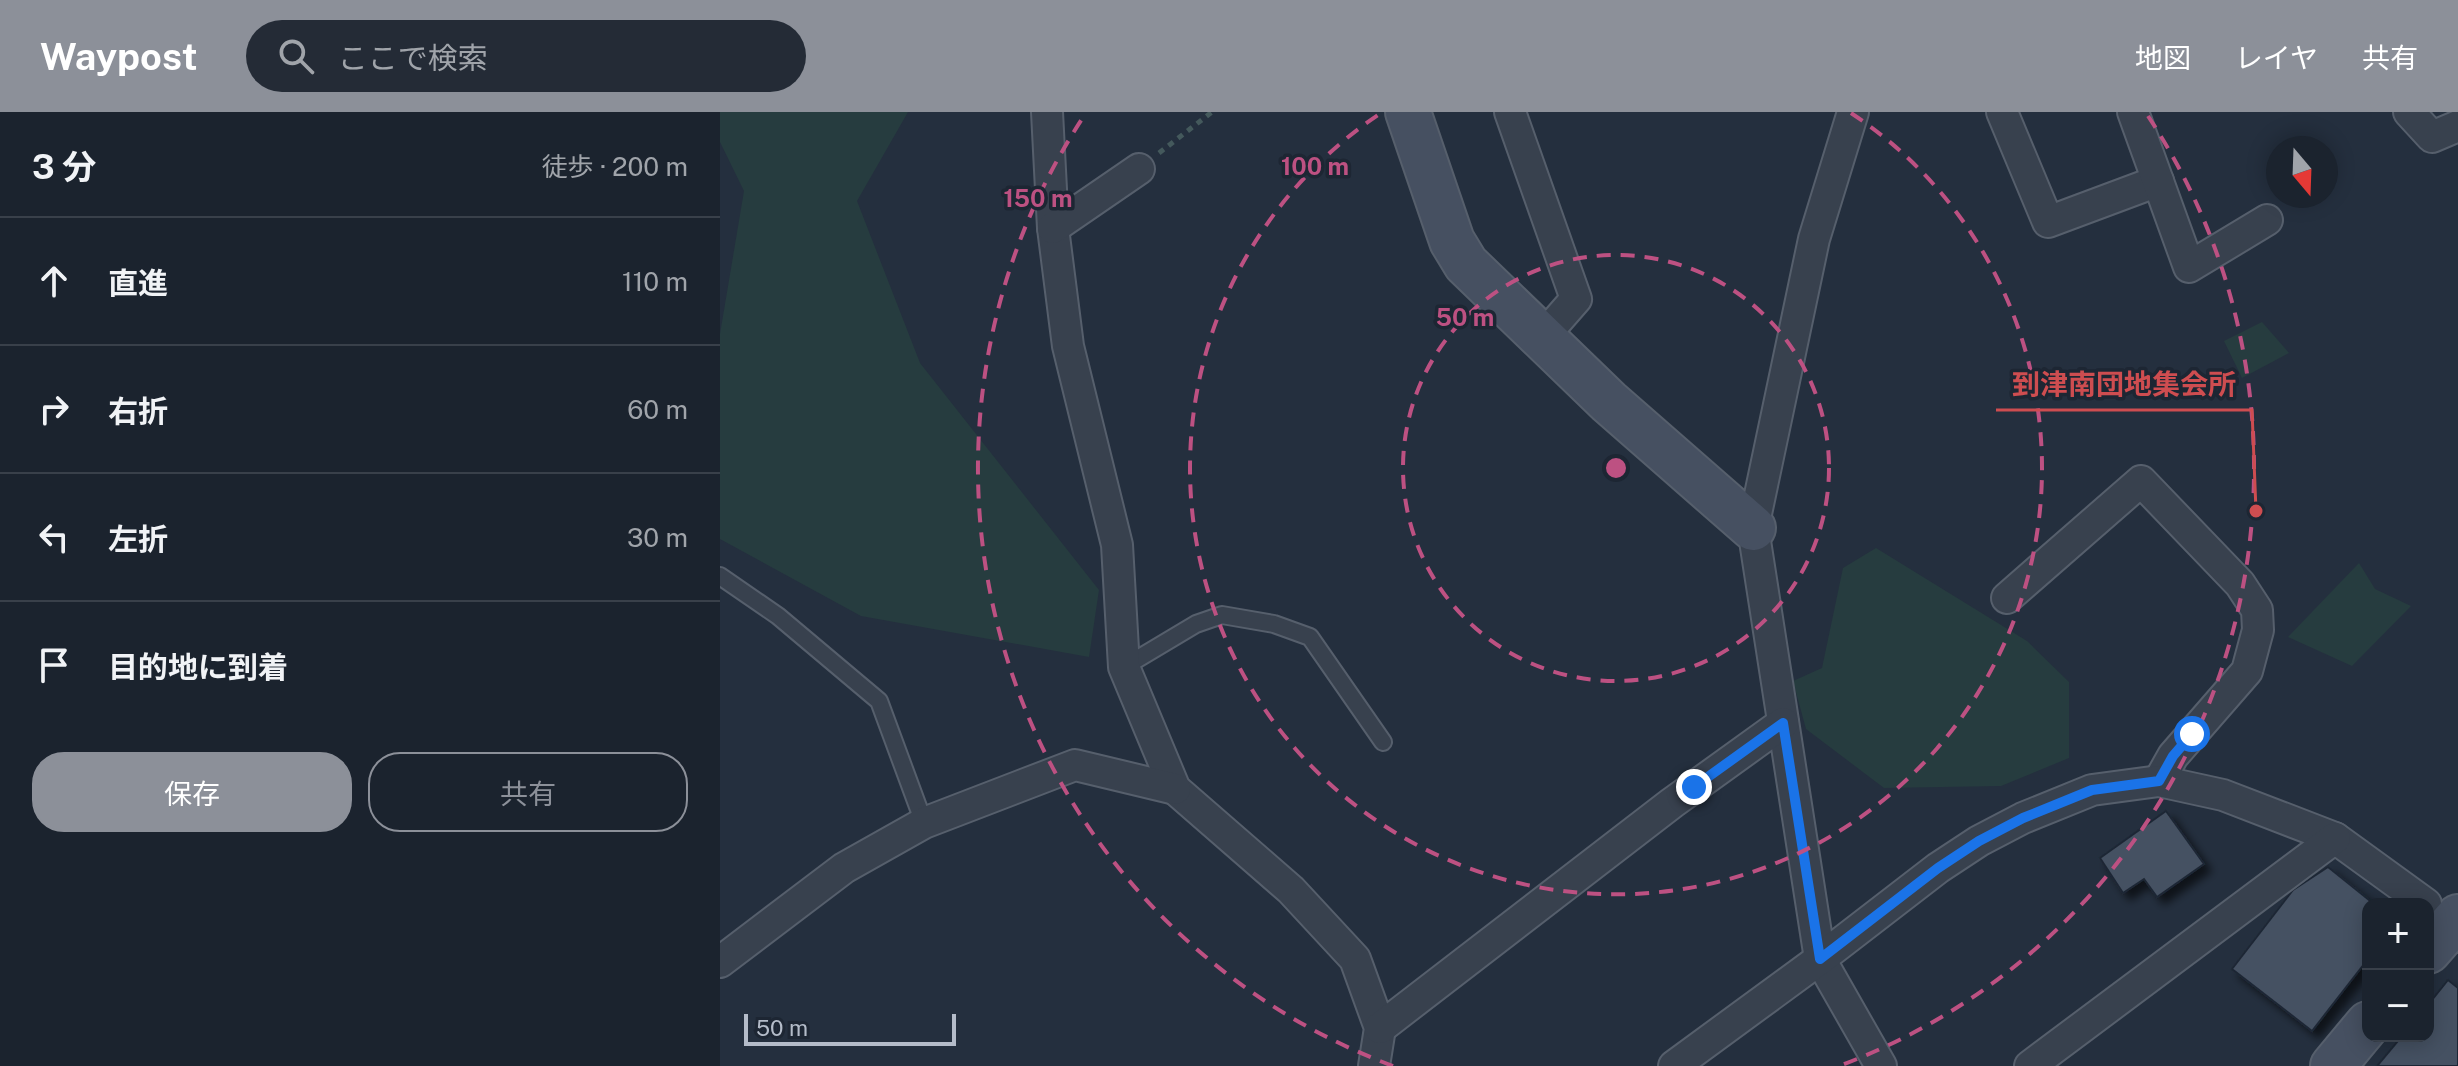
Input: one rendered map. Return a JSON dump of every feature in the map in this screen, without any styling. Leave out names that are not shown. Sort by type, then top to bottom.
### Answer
[{"type":"street","points":[[1047,112],[1053,228],[1068,346],[1117,545],[1124,667],[1175,789],[1291,890],[1355,959],[1380,1028],[1374,1066]]},
{"type":"street","points":[[1408,112],[1452,241],[1466,264],[1609,402],[1753,528]]},
{"type":"street","points":[[1510,112],[1576,299],[1542,338]]},
{"type":"street","points":[[1853,112],[1814,239],[1753,528],[1820,959],[1881,1066]]},
{"type":"street","points":[[2002,112],[2048,222],[2158,181]]},
{"type":"street","points":[[2133,112],[2189,267],[2267,220]]},
{"type":"street","points":[[2409,112],[2432,137],[2458,126]]},
{"type":"street","points":[[1053,228],[1139,169]]},
{"type":"street","points":[[2007,598],[2141,481],[2240,584],[2257,610],[2258,630],[2247,671],[2173,756],[2159,781]]},
{"type":"street","points":[[1380,1028],[1672,803],[1783,723]]},
{"type":"street","points":[[720,962],[844,868],[924,823],[1075,765],[1175,789]]},
{"type":"street","points":[[1674,1066],[1938,868],[1979,841],[2023,818],[2092,790],[2159,781],[2223,795],[2335,838],[2442,921]]},
{"type":"street","points":[[2030,1066],[2335,838]]},
{"type":"street","points":[[2333,1066],[2362,1031]]},
{"type":"lane","points":[[720,576],[778,616],[879,701],[924,823]]},
{"type":"lane","points":[[1124,667],[1196,624],[1222,615],[1274,624],[1310,637],[1383,742]]},
{"type":"path","points":[[1139,169],[1212,112]]},
{"type":"green space","points":[[720,112],[908,112],[857,201],[920,363],[1099,590],[1089,657],[861,616],[720,539],[720,334],[744,191],[720,142]]},
{"type":"green space","points":[[2262,322],[2289,353],[2242,378],[2224,341]]},
{"type":"green space","points":[[1876,548],[2027,641],[2069,682],[2069,758],[2001,786],[1884,788],[1806,729],[1793,681],[1822,668],[1843,568]]},
{"type":"green space","points":[[2359,563],[2375,589],[2411,606],[2352,666],[2288,637]]},
{"type":"building","points":[[2166,811],[2204,864],[2157,897],[2144,879],[2123,893],[2100,858]]},
{"type":"building","points":[[2328,867],[2367,898],[2362,898],[2362,967],[2312,1031],[2232,969],[2293,890]]},
{"type":"building","points":[[2448,980],[2458,988],[2458,1066],[2377,1066],[2397,1042],[2434,1042],[2434,998]]},
{"type":"place","name":"到津南団地集会所","points":[[2256,511]]},
{"type":"route","points":[[1694,787],[1783,723],[1820,959],[1938,868],[1979,841],[2023,818],[2092,790],[2159,781],[2173,756],[2192,734]]}]
